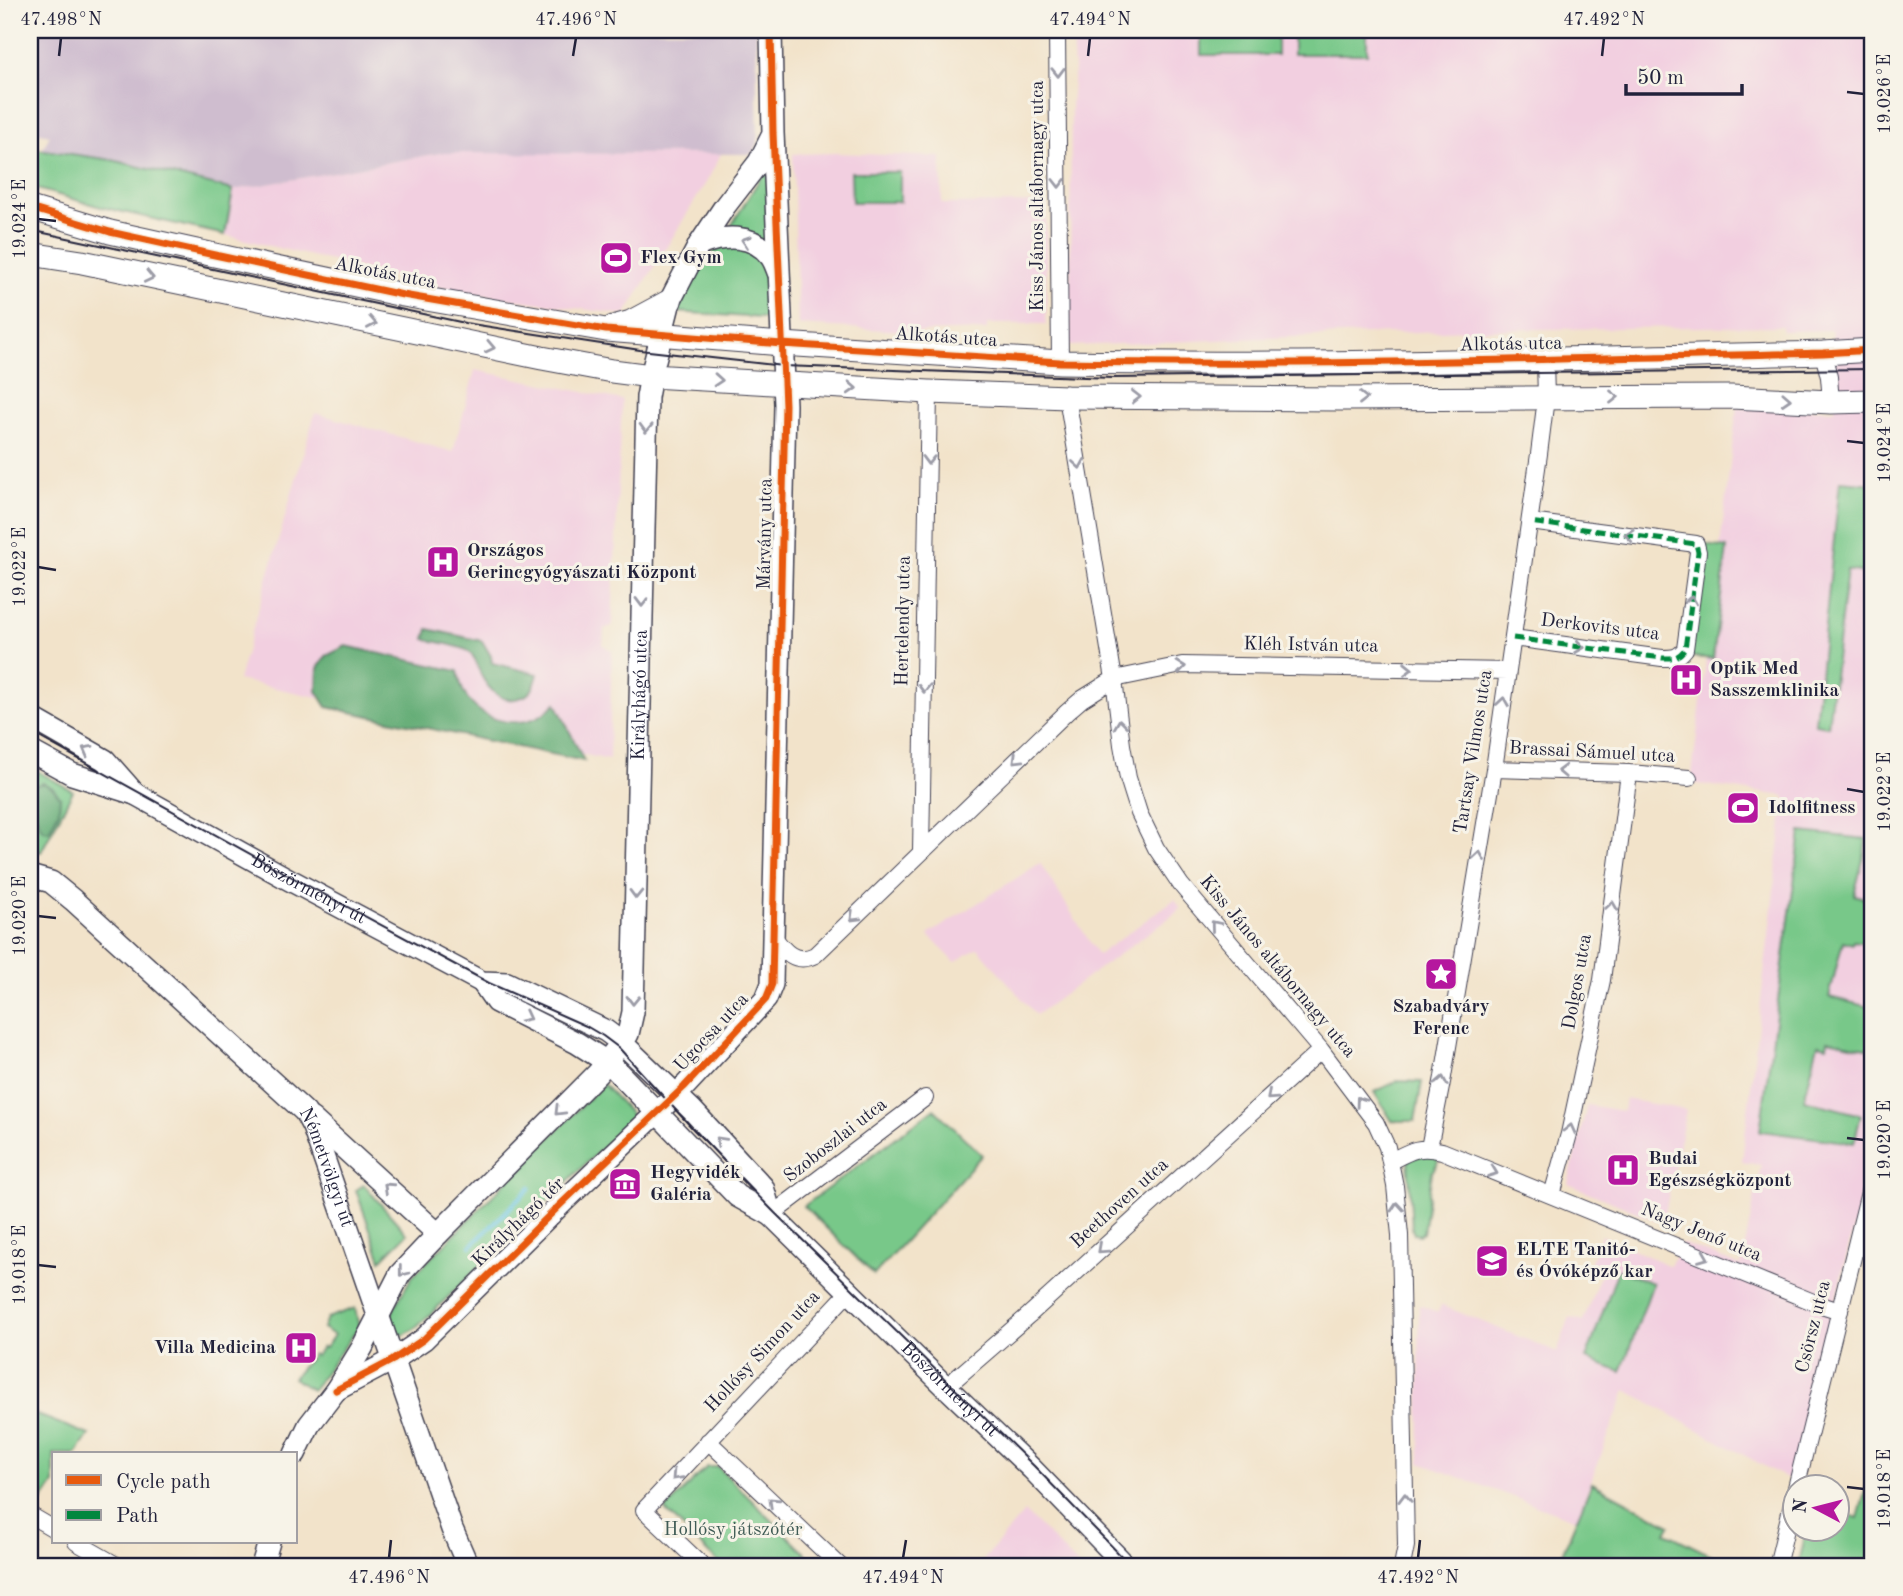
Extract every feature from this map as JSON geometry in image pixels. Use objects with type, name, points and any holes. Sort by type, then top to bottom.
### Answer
[{"type":"main road","name":"Alkotás utca","points":[[30,208],[110,232],[403,295],[606,330],[662,335],[1060,362],[1437,362],[1873,350]]},
{"type":"main road","points":[[30,254],[82,262],[542,358],[651,376],[1067,397],[1731,397],[1831,402],[1873,401]]},
{"type":"main road","points":[[606,330],[631,322],[670,301]]},
{"type":"street","name":"Márvány utca","points":[[771,30],[772,133],[785,405],[773,936]]},
{"type":"street","name":"Kiss János altábornagy utca","points":[[1057,30],[1060,362]]},
{"type":"street","name":"Márvány utca","points":[[662,335],[670,301],[699,246],[759,162],[772,133]]},
{"type":"street","points":[[699,246],[713,239],[740,238],[750,241],[763,248],[772,258],[779,274]]},
{"type":"street","name":"Királyhágó utca","points":[[615,1052],[628,1034],[633,1012],[647,397],[662,335]]},
{"type":"street","points":[[1823,353],[1831,402]]},
{"type":"street","name":"Tartsay Vilmos utca","points":[[1429,1148],[1494,769],[1546,398],[1545,360]]},
{"type":"street","name":"Hertelendy utca","points":[[921,851],[929,392]]},
{"type":"street","name":"Kiss János altábornagy utca","points":[[1067,397],[1128,778],[1139,813],[1156,848],[1181,885],[1321,1050],[1376,1123],[1391,1161],[1400,1254],[1406,1546],[1402,1566]]},
{"type":"street","name":"Derkovits utca","points":[[1513,638],[1662,658],[1675,658],[1685,649],[1698,552],[1696,544],[1530,522]]},
{"type":"street","name":"Kléh István utca","points":[[1114,680],[1182,665],[1508,671]]},
{"type":"street","points":[[773,936],[785,953],[807,959],[815,955],[1067,712],[1082,699],[1114,680]]},
{"type":"street","name":"Böszörményi út","points":[[30,717],[106,760],[135,794]]},
{"type":"street","name":"Böszörményi út","points":[[30,751],[72,774],[135,794],[482,982],[496,1002],[577,1043],[615,1052],[666,1104],[763,1187],[771,1215],[1032,1469],[1126,1566]]},
{"type":"street","name":"Brassai Sámuel utca","points":[[1494,769],[1629,773],[1689,778]]},
{"type":"street","name":"Dolgos utca","points":[[1552,1195],[1569,1134],[1602,980],[1629,773]]},
{"type":"street","name":"Németvölgyi út","points":[[30,876],[51,882],[73,900],[304,1112],[313,1127],[452,1529],[468,1566]]},
{"type":"street","name":"Ugocsa utca","points":[[666,1104],[766,999],[774,973],[773,936]]},
{"type":"street","name":"Beethoven utca","points":[[946,1388],[1321,1050]]},
{"type":"street","points":[[296,1452],[309,1425],[336,1390],[400,1274],[615,1052]]},
{"type":"street","name":"Szoboszlai utca","points":[[771,1215],[925,1098]]},
{"type":"street","name":"Királyhágó tér","points":[[336,1390],[393,1360],[424,1339],[666,1104]]},
{"type":"street","points":[[304,1112],[438,1234]]},
{"type":"street","points":[[1391,1161],[1416,1149],[1429,1148]]},
{"type":"street","name":"Nagy Jenő utca","points":[[1429,1148],[1840,1311]]},
{"type":"street","name":"Csörsz utca","points":[[1800,1474],[1873,1177]]},
{"type":"street","name":"Hollósy Simon utca","points":[[703,1566],[644,1510],[849,1292]]},
{"type":"street","name":"Hollósy Simon utca","points":[[708,1441],[840,1566]]},
{"type":"street","points":[[30,1515],[52,1528]]},
{"type":"street","points":[[80,1544],[118,1566]]},
{"type":"street","points":[[262,1566],[268,1544]]},
{"type":"street","points":[[1777,1566],[1782,1544]]},
{"type":"shaded area","points":[[30,30],[756,30],[758,143],[751,154],[440,153],[233,190],[112,160],[42,150],[50,135],[30,131]]},
{"type":"shaded area","points":[[1068,30],[1873,30],[1873,1149],[1793,1474],[1780,1475],[1626,1390],[1576,1520],[1420,1463],[1419,1305],[1438,1312],[1441,1305],[1557,1352],[1570,1317],[1583,1321],[1602,1270],[1590,1264],[1601,1235],[1670,1266],[1682,1243],[1741,1266],[1761,1165],[1742,1162],[1785,796],[1691,783],[1737,407],[1835,410],[1832,330],[1782,331],[1782,326],[1467,330],[1070,346],[1071,106],[1074,69],[1072,39]]},
{"type":"shaded area","points":[[440,153],[721,154],[625,315],[456,291],[225,235],[233,190]]},
{"type":"shaded area","points":[[793,154],[941,157],[942,204],[1046,203],[1046,324],[987,324],[987,330],[920,332],[798,325]]},
{"type":"shaded area","name":"Országos Gerincgyógyászati Központ","points":[[475,370],[622,400],[612,626],[604,629],[603,645],[612,651],[609,760],[238,680],[315,413],[453,452]]},
{"type":"shaded area","points":[[1040,863],[1098,955],[1175,899],[1181,909],[1036,1015],[978,948],[955,962],[928,935]]},
{"type":"shaded area","name":"Budai Egészségközpont","points":[[1625,1099],[1686,1110],[1663,1223],[1568,1184],[1587,1105],[1623,1111]]},
{"type":"shaded area","points":[[1025,1512],[1079,1566],[978,1566]]},
{"type":"green space","points":[[1201,30],[1277,30],[1277,55],[1201,55]]},
{"type":"green space","points":[[1293,30],[1367,30],[1367,54],[1293,54]]},
{"type":"green space","points":[[30,148],[112,160],[233,190],[225,235],[101,207],[30,187]]},
{"type":"green space","points":[[764,172],[769,173],[771,245],[728,231]]},
{"type":"green space","points":[[851,172],[900,172],[900,202],[852,202]]},
{"type":"green space","points":[[724,245],[752,250],[766,265],[772,286],[775,319],[677,312],[701,266]]},
{"type":"green space","points":[[1840,481],[1873,484],[1873,574],[1847,570],[1828,726],[1815,724]]},
{"type":"green space","points":[[1700,544],[1727,548],[1713,659],[1686,656]]},
{"type":"green space","points":[[428,629],[482,641],[492,663],[538,674],[534,686],[523,697],[501,697],[481,675],[471,653],[460,647],[425,639]]},
{"type":"green space","points":[[346,646],[458,671],[461,686],[468,699],[476,708],[496,719],[520,722],[532,719],[545,713],[556,703],[584,761],[327,707],[317,691],[318,668],[326,656]]},
{"type":"green space","points":[[30,767],[73,791],[41,852],[30,851]]},
{"type":"green space","points":[[43,783],[53,788],[60,797],[59,811],[49,831],[40,826],[33,803],[33,786]]},
{"type":"green space","points":[[1801,832],[1866,839],[1854,895],[1873,900],[1873,944],[1843,941],[1829,997],[1873,1008],[1870,1049],[1828,1040],[1827,1046],[1818,1044],[1804,1100],[1861,1115],[1854,1143],[1760,1131]]},
{"type":"green space","points":[[1397,1081],[1422,1082],[1415,1121],[1392,1121],[1374,1092]]},
{"type":"green space","points":[[603,1084],[634,1117],[416,1328],[404,1335],[398,1333],[391,1319],[393,1310],[411,1278]]},
{"type":"green space","points":[[934,1109],[982,1155],[874,1275],[804,1206]]},
{"type":"green space","points":[[1418,1155],[1439,1156],[1432,1172],[1423,1233],[1419,1235],[1414,1234],[1412,1229],[1408,1159]]},
{"type":"green space","points":[[364,1185],[407,1234],[381,1260],[356,1190]]},
{"type":"green space","points":[[1618,1270],[1653,1283],[1621,1372],[1586,1359]]},
{"type":"green space","points":[[355,1308],[359,1327],[312,1390],[293,1378],[313,1354],[316,1356],[322,1347],[325,1348],[334,1335],[323,1328],[327,1318]]},
{"type":"green space","points":[[30,1412],[89,1435],[77,1452],[52,1452],[52,1487],[40,1504],[30,1498]]},
{"type":"green space","points":[[1873,1464],[1873,1566],[1798,1566],[1804,1544],[1850,1544],[1850,1515],[1858,1518]]},
{"type":"green space","name":"Hollósy játszótér","points":[[707,1467],[718,1467],[818,1566],[722,1566],[665,1510]]},
{"type":"green space","points":[[1592,1483],[1670,1525],[1666,1533],[1733,1566],[1557,1566]]},
{"type":"waterway","points":[[471,1246],[530,1188]]},
{"type":"tram line","points":[[30,230],[465,323],[640,350],[783,366],[1113,378],[1873,369]]},
{"type":"tram line","points":[[30,732],[489,983],[586,1026],[619,1048],[775,1213],[1034,1466],[1131,1566]]},
{"type":"marked path","points":[[1513,638],[1662,658],[1675,657],[1685,649],[1698,552],[1696,544],[1530,522]]},
{"type":"cycle path","points":[[336,1390],[393,1360],[424,1339],[684,1087],[766,999],[772,984],[785,405],[771,30]]},
{"type":"cycle path","points":[[30,208],[110,232],[403,295],[606,330],[782,344],[1060,362],[1156,363],[1537,360],[1873,350]]},
{"type":"place","name":"Flex Gym","points":[[616,258]]},
{"type":"place","name":"Országos Gerincgyógyászati Központ","points":[[443,562]]},
{"type":"place","name":"Optik Med Sasszemklinika","points":[[1686,680]]},
{"type":"place","name":"Idolfitness","points":[[1743,808]]},
{"type":"place","name":"Szabadváry Ferenc","points":[[1441,974]]},
{"type":"place","name":"Budai Egészségközpont","points":[[1623,1170]]},
{"type":"place","name":"Hegyvidék Galéria","points":[[625,1184]]},
{"type":"place","name":"ELTE Tanitó- és Óvóképző kar","points":[[1492,1261]]},
{"type":"place","name":"Villa Medicina","points":[[301,1348]]}]
